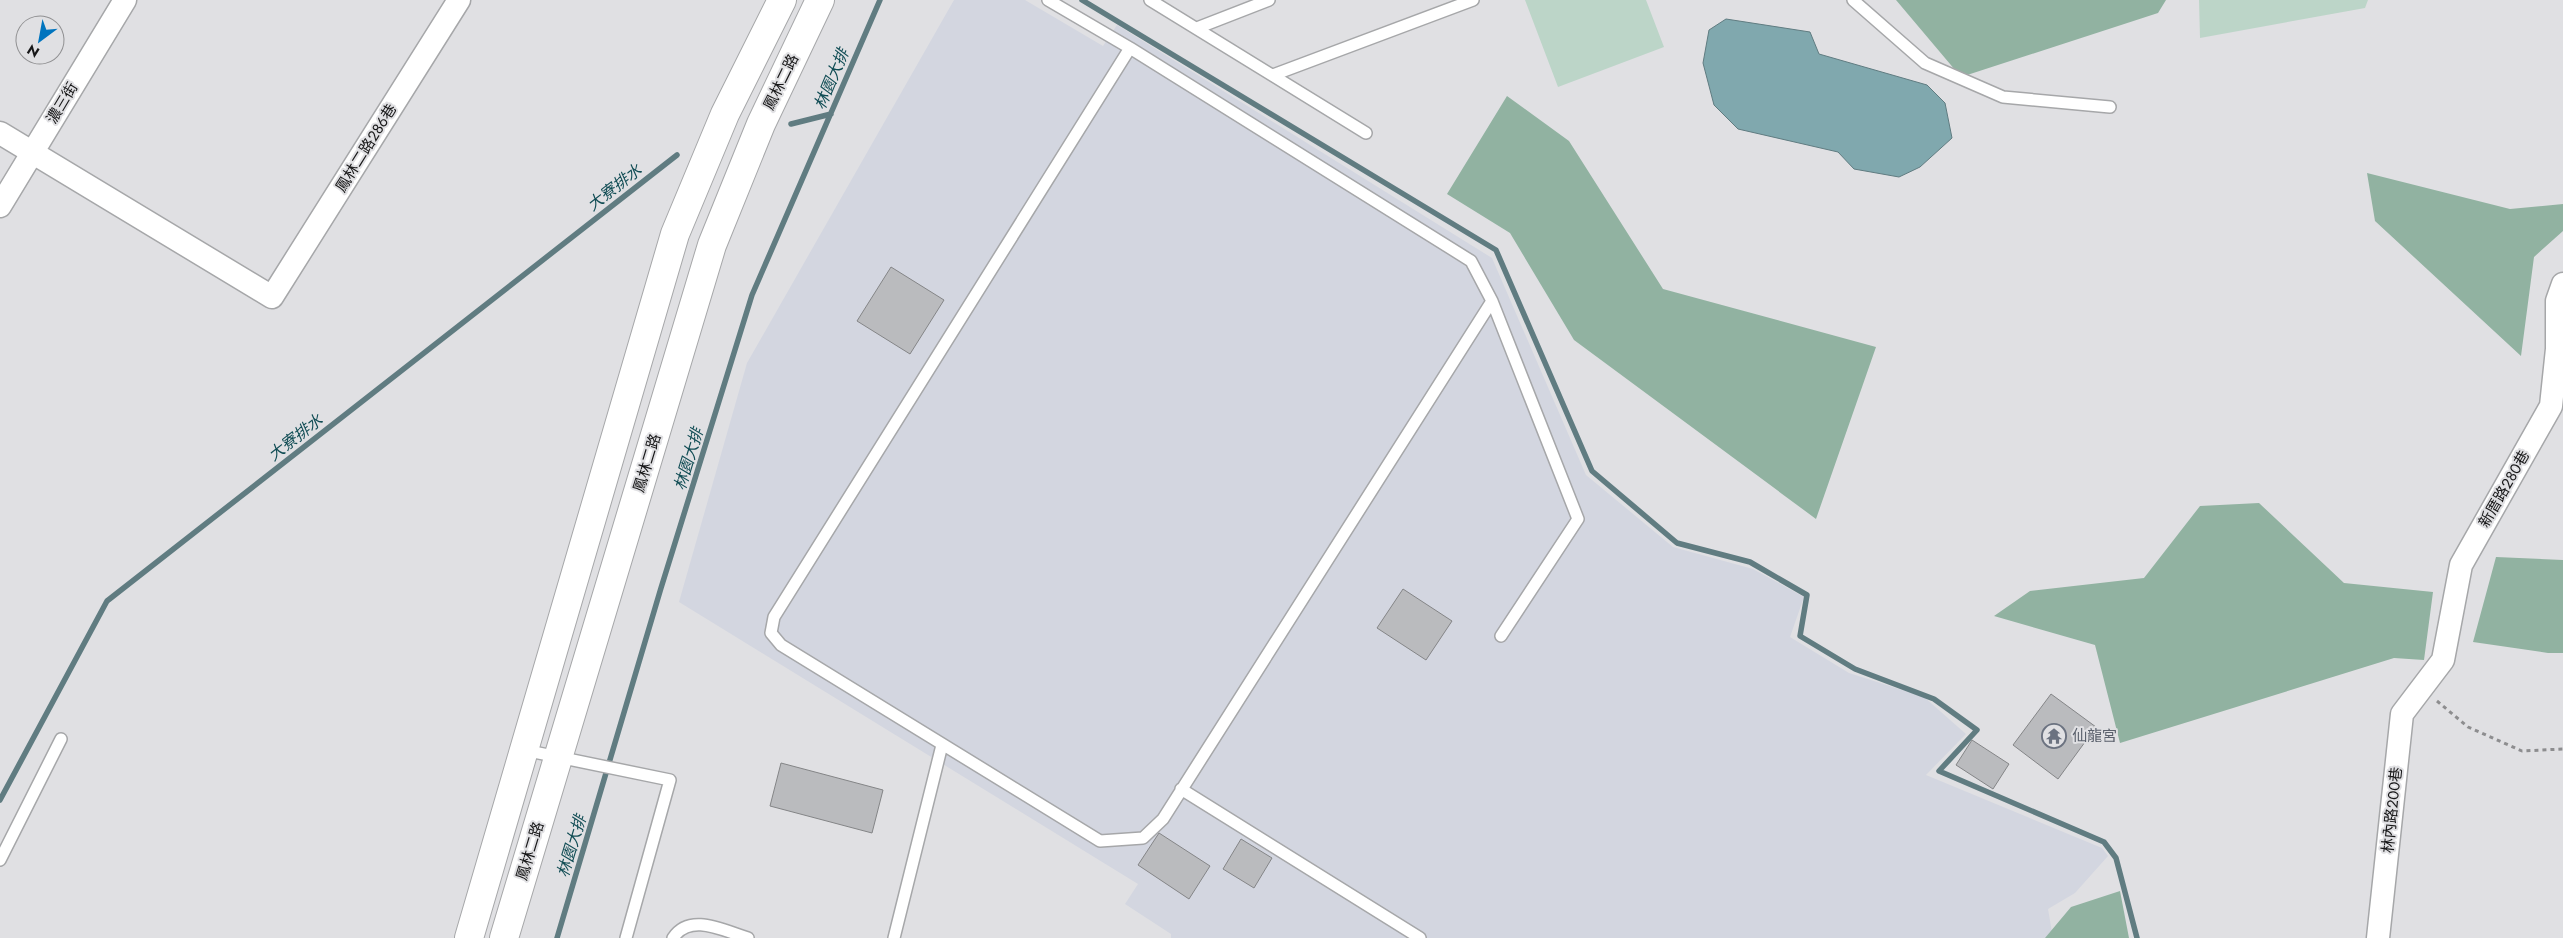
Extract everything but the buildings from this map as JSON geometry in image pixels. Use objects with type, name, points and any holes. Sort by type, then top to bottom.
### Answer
[{"type":"main road","points":[[469,938],[675,234],[725,114],[782,0]]},
{"type":"main road","name":"鳳林二路","points":[[504,938],[570,758],[712,245],[761,124],[820,0]]},
{"type":"street","name":"濃三街","points":[[0,206],[125,0]]},
{"type":"street","name":"鳳林二路286巷","points":[[32,153],[272,297],[459,0]]},
{"type":"street","points":[[0,133],[32,153]]},
{"type":"street","name":"新厝路280巷","points":[[2421,687],[2443,660],[2461,564],[2551,406],[2557,349],[2557,301],[2563,284]]},
{"type":"street","name":"林內路200巷","points":[[2378,938],[2402,714],[2421,687]]},
{"type":"lane","points":[[1048,0],[1130,48],[1471,261],[1492,301],[1578,519],[1501,636]]},
{"type":"lane","points":[[1150,0],[1366,133]]},
{"type":"lane","points":[[1197,28],[1270,0]]},
{"type":"lane","points":[[1273,75],[1473,0]]},
{"type":"lane","points":[[1853,0],[1925,63],[1994,93],[2003,96],[2110,107]]},
{"type":"lane","points":[[1130,48],[774,617],[771,633],[781,645],[1100,841],[1143,838],[1163,819],[1492,301]]},
{"type":"lane","points":[[0,860],[61,739]]},
{"type":"lane","points":[[894,938],[942,744]]},
{"type":"lane","points":[[524,750],[670,780],[626,938]]},
{"type":"lane","points":[[1181,789],[1420,938]]},
{"type":"lane","points":[[673,938],[678,930],[697,923],[748,938]]},
{"type":"path","points":[[2421,687],[2468,727],[2522,750],[2563,749]]},
{"type":"shaded area","points":[[954,0],[1025,0],[1103,46],[1117,25],[1492,258],[1586,475],[1673,547],[1753,569],[1804,597],[1790,637],[1849,673],[1924,697],[1966,734],[1926,775],[2102,848],[2108,856],[2075,893],[2048,909],[2053,938],[1171,938],[1171,934],[1125,904],[1138,884],[679,602],[747,363]]},
{"type":"green space","points":[[1525,0],[1646,0],[1664,47],[1558,87]]},
{"type":"green space","points":[[1896,0],[2166,0],[2158,13],[1961,77]]},
{"type":"green space","points":[[2199,0],[2368,0],[2365,8],[2200,38]]},
{"type":"green space","points":[[1507,96],[1569,141],[1663,289],[1876,347],[1816,519],[1574,340],[1510,233],[1447,194]]},
{"type":"green space","points":[[2367,173],[2510,209],[2563,204],[2563,231],[2534,257],[2521,356],[2375,221]]},
{"type":"green space","points":[[2259,503],[2344,583],[2433,592],[2424,660],[2394,658],[2120,743],[2095,645],[1994,616],[2030,591],[2144,578],[2200,506]]},
{"type":"green space","points":[[2496,557],[2563,560],[2563,653],[2548,653],[2473,642]]},
{"type":"green space","points":[[2120,891],[2129,938],[2045,938],[2071,907]]},
{"type":"water","points":[[1726,19],[1810,32],[1819,54],[1927,85],[1945,103],[1952,138],[1920,167],[1899,177],[1854,169],[1838,152],[1738,129],[1714,105],[1703,63],[1709,30]]},
{"type":"waterway","name":"林園大排","points":[[557,938],[661,588],[752,295],[880,0]]},
{"type":"waterway","points":[[1082,0],[1496,250],[1592,471],[1677,543],[1750,562],[1807,595],[1800,636],[1855,669],[1934,699],[1977,730],[1939,771],[2104,842],[2116,858],[2137,938]]},
{"type":"waterway","points":[[791,124],[831,114]]},
{"type":"waterway","name":"大寮排水","points":[[0,800],[107,601],[677,155]]},
{"type":"place","name":"仙龍宮","points":[[2054,736]]}]
